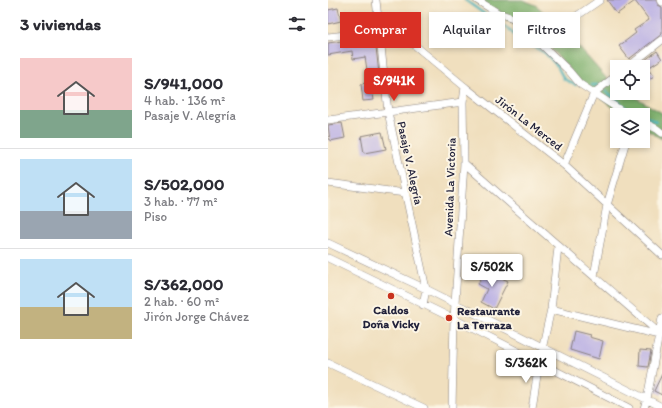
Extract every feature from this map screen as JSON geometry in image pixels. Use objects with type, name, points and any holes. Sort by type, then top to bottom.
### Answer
[{"type":"street","name":"Pasaje V. Alegría","points":[[376,0],[377,12]]},
{"type":"street","points":[[580,14],[600,0]]},
{"type":"street","points":[[480,1],[498,13],[513,18]]},
{"type":"street","points":[[328,38],[340,36]]},
{"type":"street","points":[[637,60],[662,40]]},
{"type":"street","name":"Pasaje V. Alegría","points":[[382,48],[388,112],[426,289],[423,305]]},
{"type":"street","name":"Jirón La Merced","points":[[418,48],[564,165],[662,255]]},
{"type":"street","points":[[545,48],[580,84],[617,108]]},
{"type":"street","points":[[564,165],[594,94],[610,81]]},
{"type":"street","name":"Avenida La Victoria","points":[[452,408],[454,319],[464,163],[463,102],[465,87]]},
{"type":"street","points":[[328,120],[463,102]]},
{"type":"street","points":[[650,125],[660,129]]},
{"type":"street","points":[[594,276],[607,205],[624,148]]},
{"type":"street","points":[[464,163],[659,334]]},
{"type":"street","points":[[328,183],[405,193]]},
{"type":"street","points":[[328,243],[455,303],[662,407]]},
{"type":"street","points":[[532,408],[539,364],[551,309],[558,247]]},
{"type":"street","points":[[343,265],[347,252]]},
{"type":"street","points":[[328,258],[454,319],[539,364],[629,408]]},
{"type":"street","points":[[551,309],[659,334]]},
{"type":"street","points":[[644,408],[662,318]]},
{"type":"street","points":[[328,363],[424,408]]},
{"type":"green space","points":[[473,0],[523,0],[536,5],[543,12],[513,12],[513,24],[505,19],[505,12],[493,12]]},
{"type":"green space","points":[[550,48],[580,48],[610,81],[610,100],[640,100],[662,113],[662,139],[650,132],[650,108],[614,108],[574,75]]},
{"type":"building","points":[[607,0],[656,0],[658,5],[662,7],[662,34],[629,59],[619,46],[636,33],[634,30],[649,20],[635,1],[617,14]]},
{"type":"building","points":[[338,8],[340,21],[328,24],[328,10]]},
{"type":"building","points":[[340,41],[340,48],[376,48],[379,74],[368,76],[365,57],[353,59],[352,51],[328,55],[328,43]]},
{"type":"building","points":[[657,51],[662,59],[650,67],[650,60],[645,60]]},
{"type":"building","points":[[650,71],[654,76],[650,79]]},
{"type":"building","points":[[371,82],[374,100],[363,101],[361,84]]},
{"type":"building","points":[[342,123],[345,138],[330,141],[328,125]]},
{"type":"building","points":[[382,132],[386,149],[364,153],[361,136]]},
{"type":"building","points":[[485,270],[508,281],[494,309],[481,302],[487,289],[478,284]]},
{"type":"building","points":[[574,331],[590,335],[589,337],[603,341],[599,359],[570,350]]},
{"type":"building","points":[[640,350],[651,351],[648,367],[639,366]]},
{"type":"building","points":[[662,374],[662,395],[654,391]]},
{"type":"waterway","points":[[465,0],[510,30],[516,37],[545,53],[557,66],[564,79],[576,85]]},
{"type":"waterway","points":[[592,85],[598,85]]},
{"type":"waterway","points":[[606,91],[626,108]]},
{"type":"waterway","points":[[650,119],[656,122]]},
{"type":"place","name":"Caldos Doña Vicky","points":[[391,296]]},
{"type":"place","name":"Restaurante La Terraza","points":[[449,318]]}]
